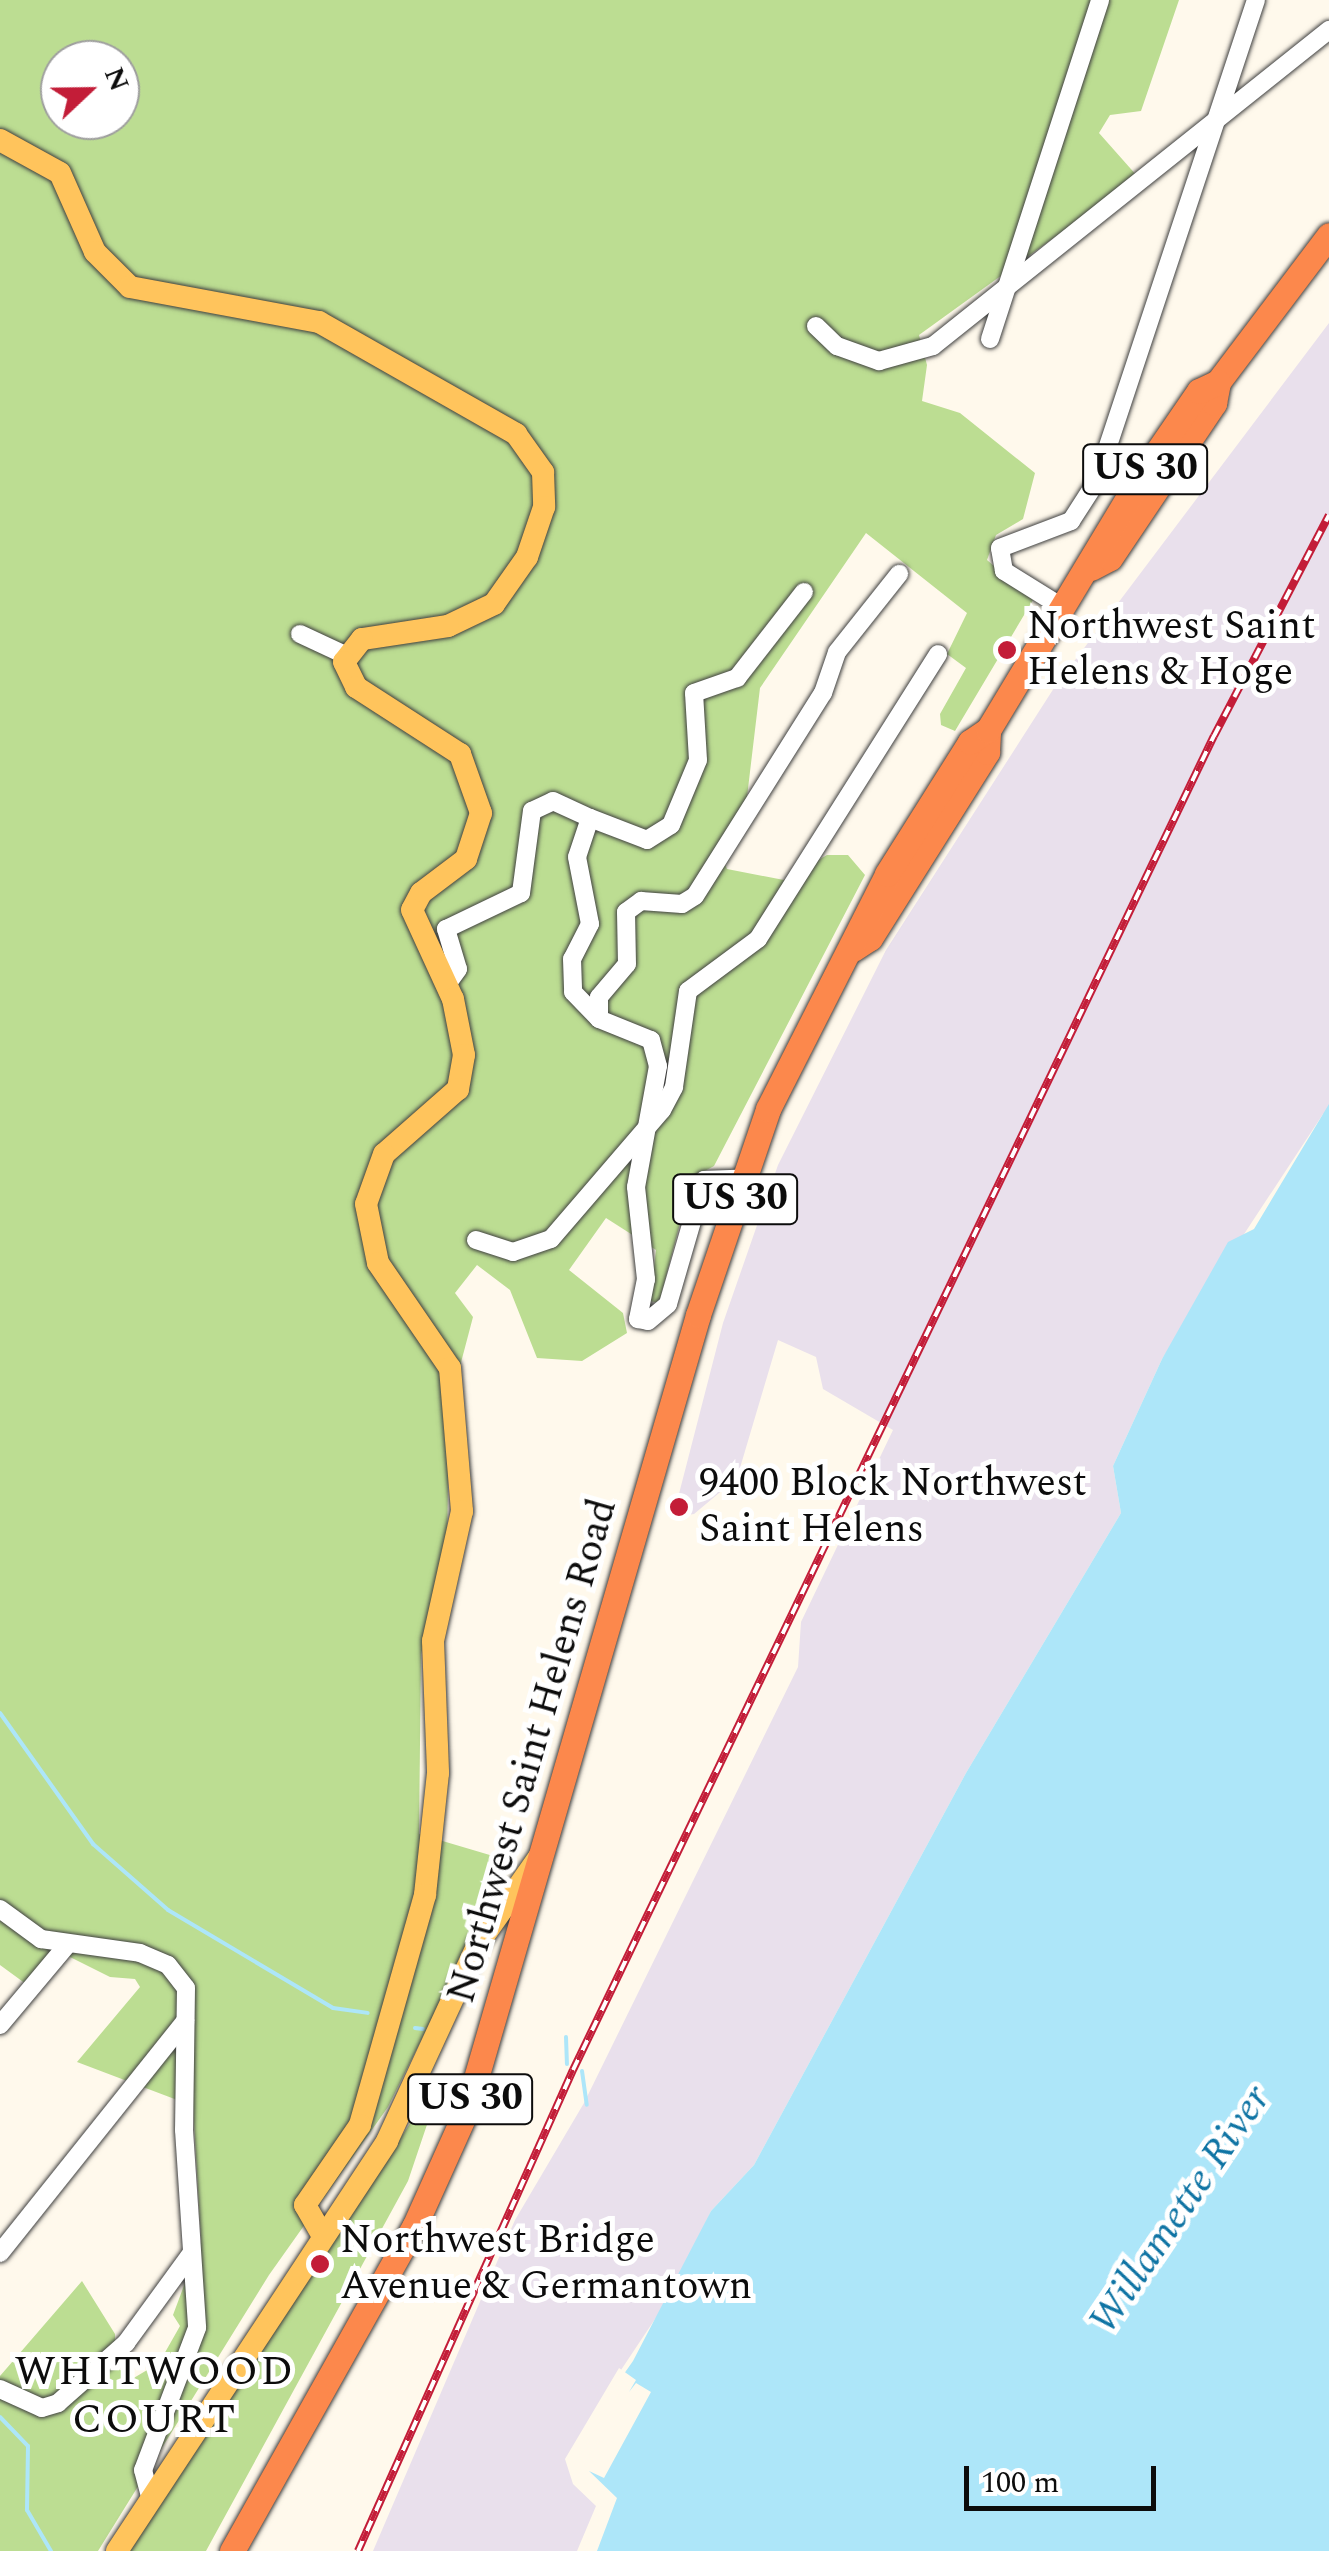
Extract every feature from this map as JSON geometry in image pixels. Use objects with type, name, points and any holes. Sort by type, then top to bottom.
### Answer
[{"type":"highway","name":"Northwest Saint Helens Road","points":[[232,2551],[414,2227],[466,2109],[548,1847],[742,1178],[768,1109],[853,948],[854,928],[970,742],[988,730],[1091,568],[1094,547],[1198,391],[1218,382],[1329,235]]},
{"type":"main road","points":[[0,140],[60,173],[94,252],[130,288],[319,322],[528,445],[543,472],[544,507],[504,593],[464,621],[369,636],[345,655],[356,687],[440,734],[476,780],[482,813],[473,847],[412,910],[448,982],[464,1055],[458,1089],[384,1154],[365,1222],[378,1263],[440,1344],[459,1415],[462,1512],[433,1642],[437,1783],[424,1895],[366,2108],[304,2204],[323,2236]]},
{"type":"main road","points":[[117,2551],[387,2141],[458,1989],[510,1893],[548,1847]]},
{"type":"main road","points":[[458,1989],[480,1978],[506,1980]]},
{"type":"street","points":[[990,339],[1100,0]]},
{"type":"street","points":[[1065,609],[1004,570],[1000,548],[1057,530],[1089,495],[1256,0]]},
{"type":"street","points":[[816,326],[858,357],[898,360],[933,346],[1001,298],[1329,30]]},
{"type":"street","points":[[599,1019],[599,996],[627,964],[626,912],[650,900],[682,904],[699,892],[823,693],[837,652],[898,574]]},
{"type":"street","points":[[448,982],[458,969],[444,937],[448,925],[521,894],[532,811],[553,801],[647,840],[671,825],[698,760],[694,693],[737,678],[804,592]]},
{"type":"street","points":[[300,634],[345,655]]},
{"type":"street","points":[[476,1240],[513,1252],[551,1239],[643,1133],[674,1087],[688,991],[758,939],[938,654]]},
{"type":"street","points":[[590,818],[578,857],[590,924],[572,959],[570,982],[599,1019],[654,1045],[658,1066],[636,1187],[646,1279],[635,1311],[642,1321],[668,1304],[702,1184],[720,1175],[742,1178]]},
{"type":"street","points":[[0,1909],[14,1926],[68,1944],[140,1952],[168,1965],[186,1988],[191,2254],[197,2328],[142,2470],[150,2497]]},
{"type":"street","points":[[0,2025],[68,1944]]},
{"type":"street","points":[[0,2253],[185,2022]]},
{"type":"street","points":[[0,2389],[49,2408],[126,2343],[191,2254]]},
{"type":"shaded area","points":[[1329,323],[1329,1117],[1323,1114],[1162,1359],[1113,1466],[1121,1513],[966,1773],[754,2165],[711,2211],[671,2295],[617,2376],[599,2506],[579,2551],[373,2551],[515,2220],[584,2103],[798,1667],[801,1622],[893,1430],[823,1389],[816,1357],[778,1340],[737,1478],[694,1514],[673,1517],[723,1323],[778,1165],[886,950],[1054,688]]},
{"type":"green space","points":[[0,0],[1179,0],[1141,111],[1110,115],[1099,133],[1138,177],[919,335],[927,365],[922,401],[960,413],[1035,473],[1023,519],[996,535],[987,560],[1033,600],[955,731],[941,725],[940,714],[966,668],[947,654],[967,613],[866,533],[760,688],[747,797],[718,848],[727,869],[784,880],[827,855],[848,855],[865,875],[714,1166],[692,1178],[659,1303],[650,1301],[656,1250],[606,1218],[569,1270],[623,1313],[627,1333],[582,1361],[537,1358],[510,1290],[477,1265],[455,1293],[473,1317],[449,1408],[447,1554],[421,1654],[419,1834],[510,1861],[388,2107],[269,2275],[98,2551],[0,2551],[0,2376],[82,2281],[115,2334],[115,2366],[132,2379],[159,2363],[180,2326],[173,2315],[201,2240],[193,2106],[77,2062],[140,1987],[135,1979],[110,1977],[58,1951],[26,1984],[0,1965]]},
{"type":"green space","points":[[431,2078],[439,2089],[408,2181],[206,2551],[127,2551],[409,2125]]},
{"type":"water","name":"Willamette River","points":[[1329,1104],[1329,2551],[579,2551],[599,2506],[584,2486],[586,2428],[633,2361],[711,2211],[754,2165],[966,1773],[1121,1513],[1113,1466],[1162,1359],[1228,1242],[1254,1229]]},
{"type":"pier","points":[[619,2368],[636,2380],[629,2392],[636,2383],[651,2392],[604,2478],[589,2471],[617,2498],[597,2551],[577,2551],[596,2506],[573,2484],[565,2459]]},
{"type":"waterway","points":[[0,1713],[93,1844],[168,1910],[333,2008],[368,2013]]},
{"type":"waterway","points":[[415,2028],[423,2029]]},
{"type":"waterway","points":[[566,2037],[567,2064]]},
{"type":"waterway","points":[[582,2071],[587,2105]]},
{"type":"waterway","points":[[0,2417],[28,2446],[27,2510],[51,2551]]},
{"type":"railway","points":[[358,2551],[573,2070],[1214,736],[1329,515]]},
{"type":"place","name":"Northwest Saint Helens & Hoge","points":[[1007,650]]},
{"type":"place","name":"9400 Block Northwest Saint Helens","points":[[679,1507]]},
{"type":"place","name":"Northwest Bridge Avenue & Germantown","points":[[320,2264]]},
{"type":"district","name":"WHITWOOD COURT","points":[[155,2396]]}]
